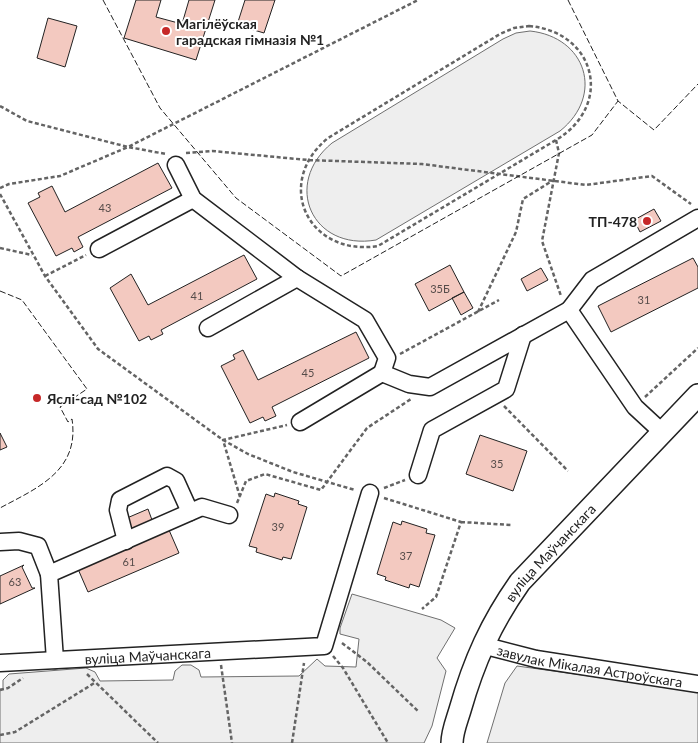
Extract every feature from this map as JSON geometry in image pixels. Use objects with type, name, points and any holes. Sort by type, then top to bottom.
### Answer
[{"type":"main road","name":"вуліца Маўчанскага","points":[[452,743],[463,701],[482,645],[499,612],[520,582],[698,395]]},
{"type":"street","points":[[177,158],[193,199],[297,278],[365,320],[385,365],[409,384],[430,387],[567,310],[592,280],[698,218]]},
{"type":"street","points":[[99,249],[193,199]]},
{"type":"street","points":[[208,328],[297,278]]},
{"type":"street","points":[[567,310],[635,407],[662,432]]},
{"type":"street","points":[[418,475],[432,430],[506,389],[523,335]]},
{"type":"street","points":[[300,422],[385,365]]},
{"type":"street","points":[[126,541],[118,510],[120,500],[167,476],[176,481],[190,512]]},
{"type":"street","points":[[326,640],[370,494]]},
{"type":"street","points":[[49,574],[202,507],[230,515]]},
{"type":"street","points":[[0,542],[19,541],[38,546],[49,574],[61,660]]},
{"type":"street","name":"вуліца Маўчанскага","points":[[0,664],[306,646],[326,640]]},
{"type":"street","name":"завулак Мікалая Астроўскага","points":[[482,645],[536,660],[698,684]]},
{"type":"path","points":[[0,188],[9,184],[60,176],[128,148],[418,0]]},
{"type":"path","points":[[529,26],[545,27],[560,32],[582,54],[588,68],[591,84],[590,99],[584,113],[575,126],[556,140],[392,240],[378,246],[347,247],[332,241],[319,232],[309,220],[303,206],[300,190],[302,175],[308,160],[328,138],[500,34],[514,28],[529,26]]},
{"type":"path","points":[[0,106],[27,121],[128,148],[177,158],[212,151],[308,160],[422,164],[586,185],[652,176],[698,209]]},
{"type":"path","points":[[556,140],[559,154],[542,241],[567,310]]},
{"type":"path","points":[[478,312],[516,232],[523,199],[553,181]]},
{"type":"path","points":[[0,194],[45,276],[98,349],[223,440],[248,454],[326,482],[461,522],[512,525]]},
{"type":"path","points":[[0,211],[6,208]]},
{"type":"path","points":[[0,248],[32,255]]},
{"type":"path","points":[[45,276],[99,249]]},
{"type":"path","points":[[385,365],[396,356],[499,300]]},
{"type":"path","points":[[635,407],[698,348]]},
{"type":"path","points":[[230,515],[240,498],[246,481],[265,474],[320,490],[367,428],[430,387]]},
{"type":"path","points":[[493,396],[568,471]]},
{"type":"path","points":[[223,440],[300,422]]},
{"type":"path","points":[[223,440],[240,498]]},
{"type":"path","points":[[370,494],[418,475]]},
{"type":"path","points":[[422,609],[436,597],[461,522]]},
{"type":"path","points":[[326,640],[368,662],[418,712]]},
{"type":"path","points":[[326,640],[388,743]]},
{"type":"path","points":[[292,743],[306,646]]},
{"type":"path","points":[[220,651],[232,743]]},
{"type":"path","points":[[61,660],[96,682],[158,743]]},
{"type":"path","points":[[0,735],[15,732],[96,682]]},
{"type":"shaded area","points":[[530,31],[549,36],[565,44],[576,56],[583,70],[585,85],[582,101],[574,117],[560,131],[376,240],[354,241],[335,235],[321,225],[311,211],[307,195],[309,177],[317,159],[332,143],[503,39],[516,33]]},
{"type":"shaded area","points":[[352,594],[441,620],[455,628],[437,658],[446,671],[432,726],[424,743],[0,743],[0,689],[3,689],[3,680],[9,674],[86,668],[95,672],[100,681],[173,680],[175,671],[182,665],[191,665],[199,670],[201,677],[299,676],[317,659],[325,666],[356,667],[359,639],[340,634],[340,628]]},
{"type":"shaded area","points":[[517,666],[698,691],[698,743],[487,743],[505,683]]},
{"type":"building","name":"Магілёўская гарадская гімназія №1","points":[[136,0],[161,0],[156,17],[182,24],[189,0],[215,0],[196,60],[124,38]]},
{"type":"building","name":"Магілёўская гарадская гімназія №1","points":[[245,0],[275,0],[264,33],[237,25]]},
{"type":"building","points":[[48,18],[77,26],[65,67],[37,58]]},
{"type":"building","points":[[158,163],[172,188],[78,237],[83,247],[74,252],[72,248],[56,256],[28,203],[40,197],[38,193],[52,186],[65,212]]},
{"type":"building","name":"ТП-478","points":[[654,209],[661,221],[640,232],[634,220]]},
{"type":"building","points":[[244,255],[257,279],[161,330],[163,334],[151,340],[149,336],[139,341],[110,288],[131,274],[148,305]]},
{"type":"building","points":[[693,258],[698,267],[698,288],[611,332],[598,306]]},
{"type":"building","points":[[450,265],[464,292],[429,311],[415,284]]},
{"type":"building","points":[[541,268],[548,280],[527,291],[521,279]]},
{"type":"building","points":[[464,292],[473,308],[461,315],[452,298]]},
{"type":"building","points":[[356,332],[369,358],[272,407],[276,416],[265,421],[263,417],[250,423],[221,366],[235,359],[233,355],[243,350],[258,380]]},
{"type":"building","points":[[0,433],[7,447],[0,450]]},
{"type":"building","points":[[480,435],[527,451],[513,491],[466,474]]},
{"type":"building","points":[[275,493],[299,501],[298,504],[307,507],[291,559],[283,557],[282,560],[256,552],[257,548],[249,546],[266,494],[274,497]]},
{"type":"building","points":[[148,509],[152,520],[132,529],[127,518]]},
{"type":"building","points":[[402,521],[427,529],[426,533],[435,535],[419,587],[410,584],[409,588],[385,580],[386,577],[377,574],[393,522],[401,525]]},
{"type":"building","points":[[169,530],[179,553],[88,592],[78,569]]},
{"type":"building","points":[[24,565],[22,567],[32,588],[35,588],[0,604],[0,576]]},
{"type":"fence","points":[[103,0],[160,108],[236,198],[341,276],[592,135],[618,101]]},
{"type":"fence","points":[[568,0],[618,101],[654,130],[698,84]]},
{"type":"fence","points":[[0,291],[22,300],[87,389],[60,407],[68,422],[72,419],[73,437],[69,452],[62,465],[53,476],[41,485],[0,508]]},
{"type":"place","name":"Магілёўская гарадская гімназія №1","points":[[166,31]]},
{"type":"place","name":"ТП-478","points":[[647,221]]},
{"type":"place","name":"Яслі-сад №102","points":[[37,398]]}]
